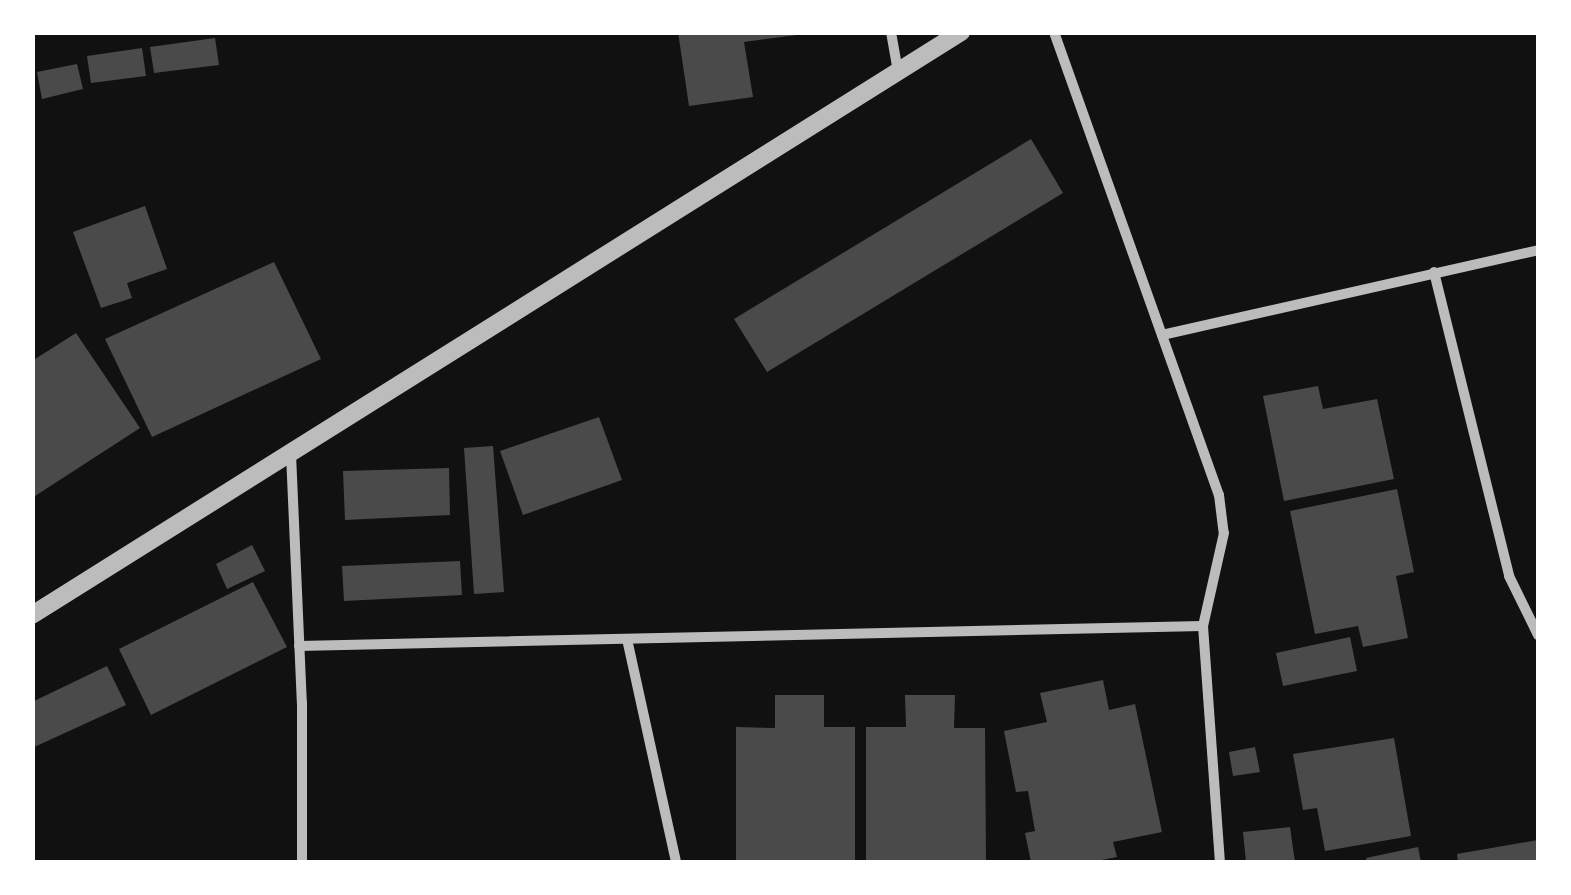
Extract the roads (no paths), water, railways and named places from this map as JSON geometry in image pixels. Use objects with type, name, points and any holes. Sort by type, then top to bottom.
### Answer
[{"type":"street","points":[[891,32],[898,70]]},
{"type":"street","points":[[32,615],[962,32]]},
{"type":"street","points":[[1054,32],[1219,495],[1224,534],[1203,626],[1220,862]]},
{"type":"street","points":[[1162,335],[1538,250]]},
{"type":"street","points":[[1434,272],[1509,576],[1538,636]]},
{"type":"street","points":[[290,453],[299,646],[302,862]]},
{"type":"street","points":[[299,646],[1203,626]]},
{"type":"street","points":[[627,638],[676,862]]}]
